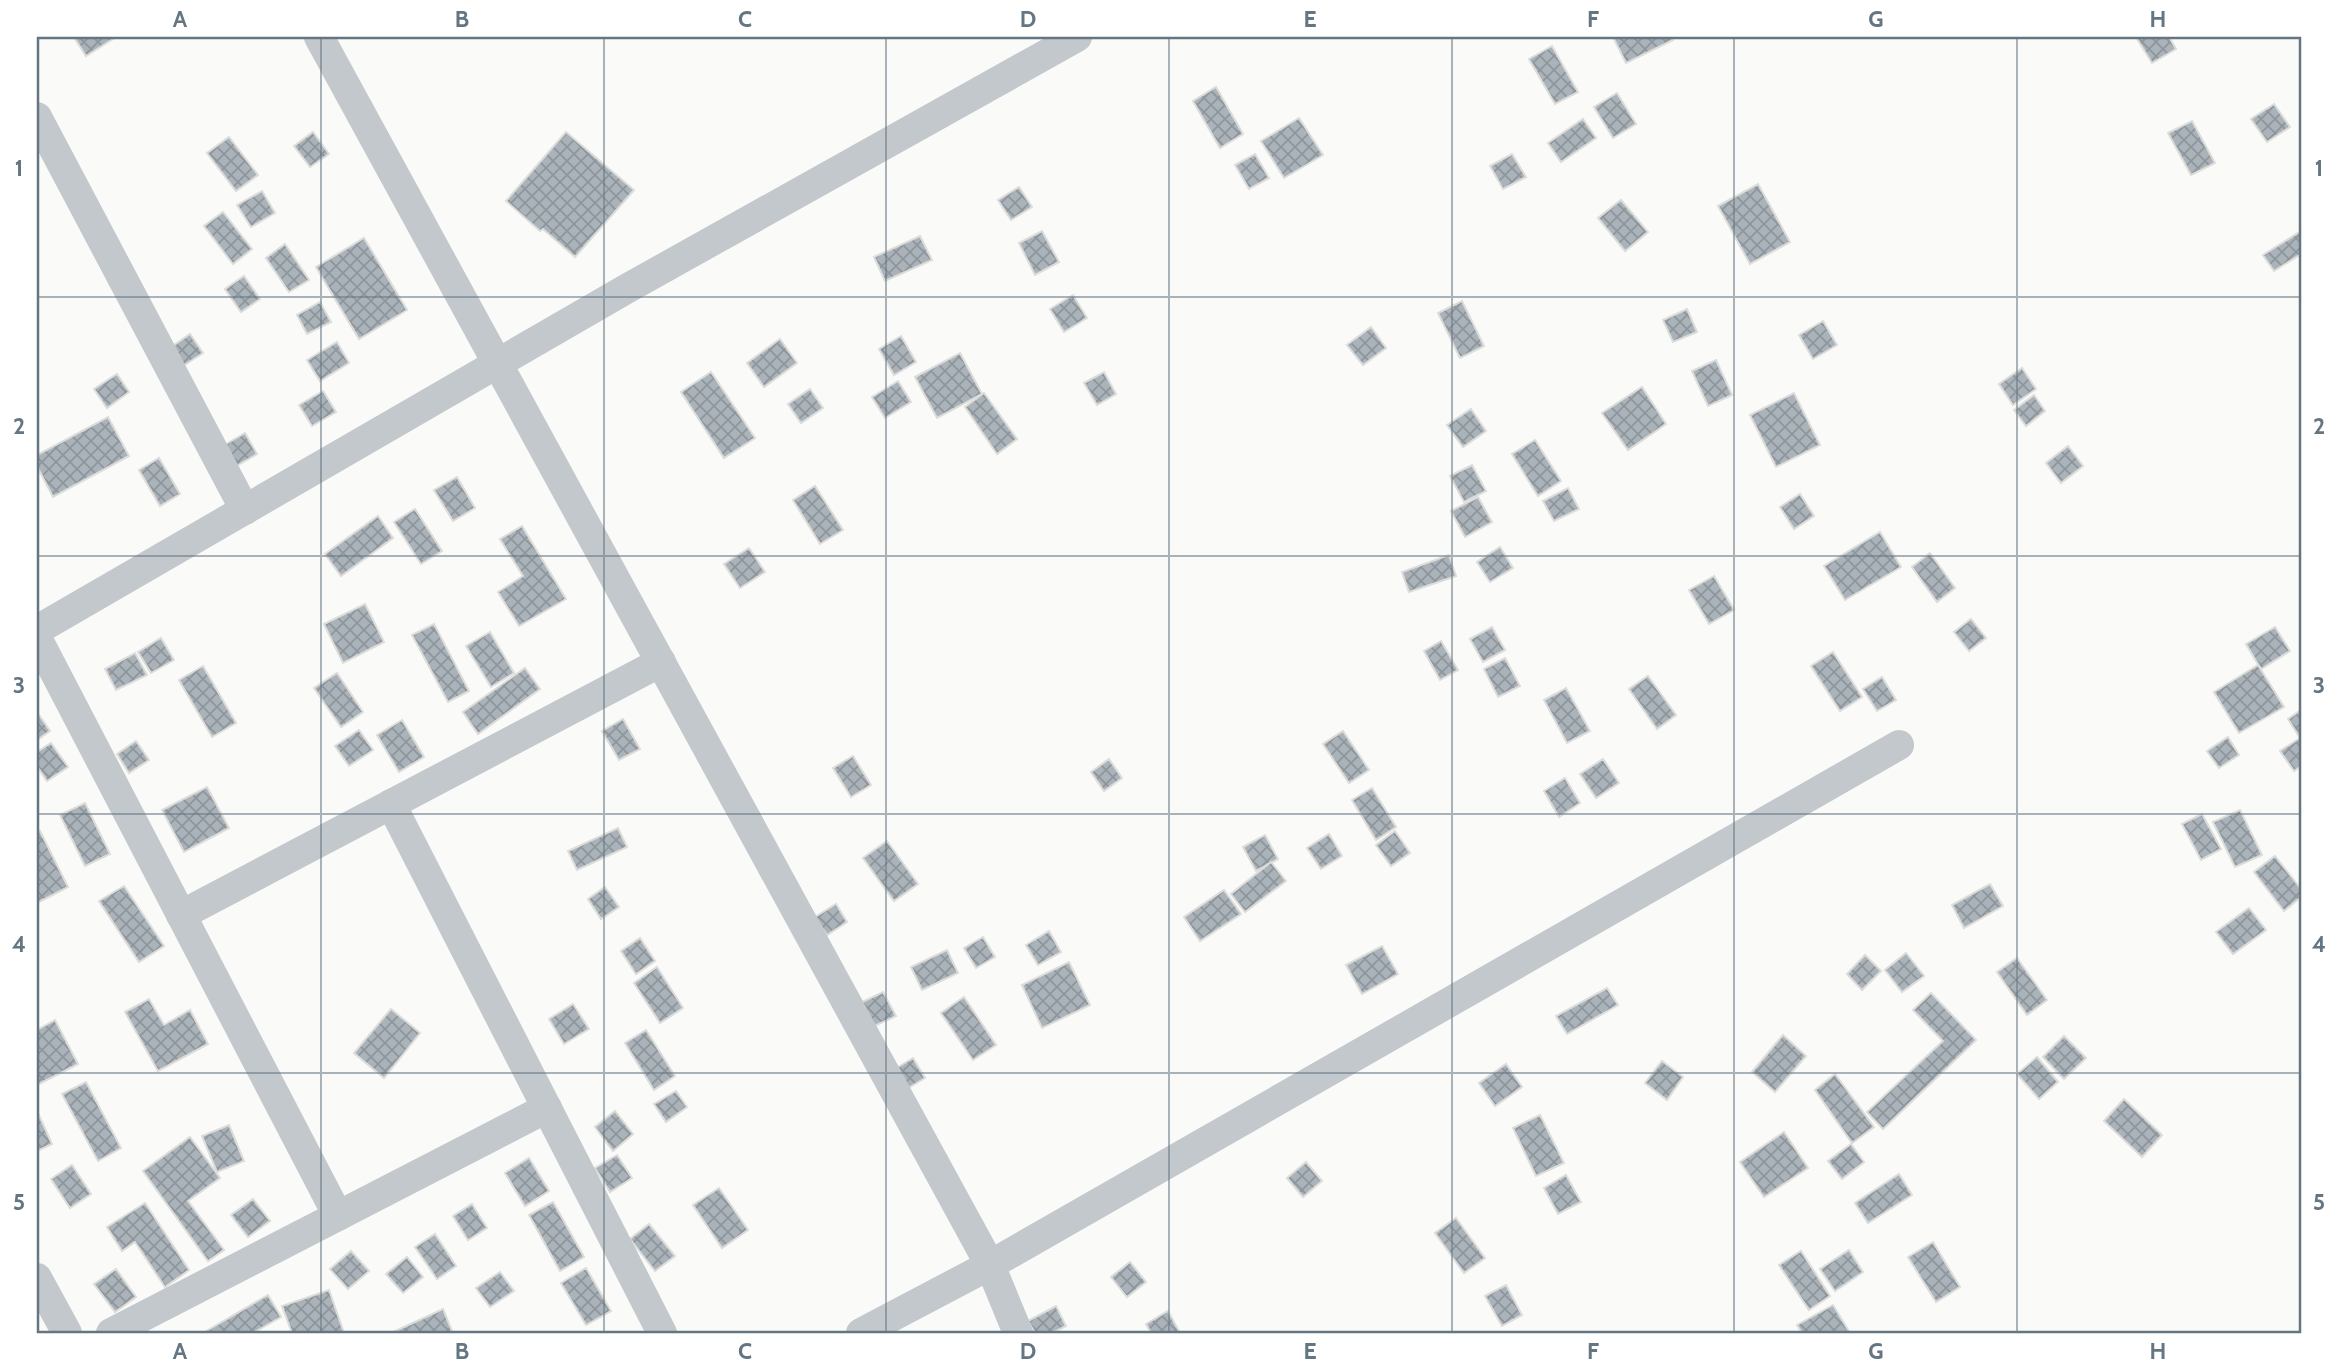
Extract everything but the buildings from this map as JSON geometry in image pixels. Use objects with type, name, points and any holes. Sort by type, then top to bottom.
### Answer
[{"type":"street","points":[[319,37],[990,1265],[1018,1333]]},
{"type":"street","points":[[37,630],[652,274],[1077,37]]},
{"type":"street","points":[[37,117],[246,510]]},
{"type":"street","points":[[37,638],[338,1216]]},
{"type":"street","points":[[181,915],[661,662]]},
{"type":"street","points":[[861,1333],[939,1294],[1899,745]]},
{"type":"street","points":[[391,804],[662,1333]]},
{"type":"street","points":[[111,1333],[547,1108]]},
{"type":"street","points":[[37,1278],[67,1333]]}]
